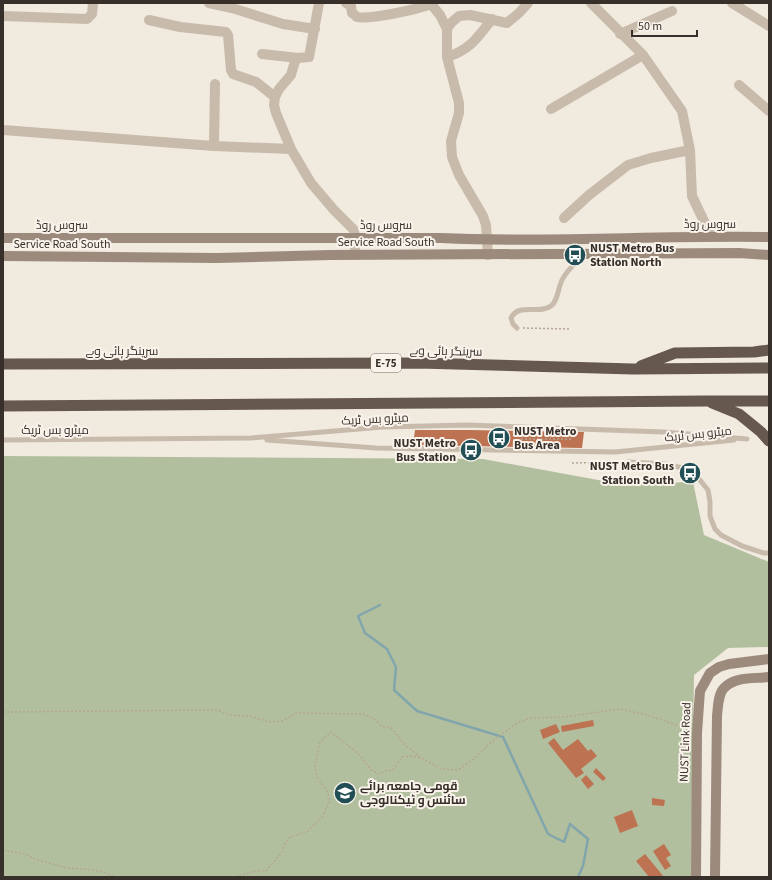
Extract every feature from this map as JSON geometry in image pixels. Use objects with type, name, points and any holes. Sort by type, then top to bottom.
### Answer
[{"type":"highway","points":[[633,369],[675,353],[754,352],[769,350]]},
{"type":"highway","name":"سرینگر ہائی وے","points":[[3,364],[419,363],[633,369],[769,368]]},
{"type":"highway","points":[[3,406],[706,401],[769,402]]},
{"type":"highway","points":[[706,401],[739,414],[761,432],[769,441]]},
{"type":"main road","name":"سروس روڈ","points":[[3,238],[355,237],[486,240],[711,236],[769,238]]},
{"type":"main road","points":[[402,238],[404,255]]},
{"type":"main road","name":"Service Road South","points":[[3,256],[217,258],[355,255],[739,253],[769,255]]},
{"type":"main road","name":"NUST Link Road","points":[[696,877],[697,732],[700,691],[710,673],[719,667],[730,664],[769,659]]},
{"type":"main road","points":[[716,877],[718,701],[723,688],[737,680],[769,677]]},
{"type":"street","points":[[3,16],[87,18],[92,14],[93,3]]},
{"type":"street","points":[[208,3],[232,8],[283,24],[315,29]]},
{"type":"street","points":[[262,54],[298,58],[309,57],[319,3]]},
{"type":"street","points":[[346,3],[351,6],[352,13],[357,17],[412,10],[431,4],[440,16],[447,29],[447,57],[459,103],[458,121],[451,141],[452,157],[459,175],[483,216],[486,226],[488,255]]},
{"type":"street","points":[[447,29],[459,16],[470,15],[507,23],[528,3]]},
{"type":"street","points":[[591,3],[620,34],[643,55],[682,111],[690,150],[692,196],[711,236]]},
{"type":"street","points":[[732,3],[769,26]]},
{"type":"street","points":[[620,34],[672,11]]},
{"type":"street","points":[[447,57],[459,54],[476,41],[492,19]]},
{"type":"street","points":[[149,20],[180,27],[226,32],[228,35],[231,70],[233,74],[256,82],[275,97]]},
{"type":"street","points":[[551,109],[643,55]]},
{"type":"street","points":[[298,58],[294,63],[291,75],[279,89],[275,97],[274,105],[276,113],[291,149],[311,183],[334,210],[354,230],[355,255]]},
{"type":"street","points":[[214,146],[215,84]]},
{"type":"street","points":[[739,85],[769,111]]},
{"type":"street","points":[[3,130],[214,146],[291,149]]},
{"type":"street","points":[[564,218],[589,195],[628,165],[651,158],[690,150]]},
{"type":"lane","points":[[517,328],[512,324],[511,318],[514,313],[519,310],[550,306],[555,300],[562,280],[584,254]]},
{"type":"lane","name":"میٹرو بس ٹریک","points":[[3,440],[251,438],[383,427],[468,425],[641,431],[747,439],[608,452],[376,448],[251,438]]},
{"type":"lane","points":[[628,462],[665,464],[683,468],[699,479],[708,490],[710,516],[715,529],[721,535],[742,546],[764,553],[769,553]]},
{"type":"path","points":[[517,328],[570,329]]},
{"type":"path","points":[[521,440],[572,439]]},
{"type":"path","points":[[572,463],[628,462]]},
{"type":"path","points":[[3,712],[217,710],[230,715],[250,716],[269,722],[282,720],[297,713],[364,714],[376,720],[381,726],[391,728],[406,746],[423,759],[442,769],[458,770],[474,759],[506,730],[519,722],[530,718],[564,717],[619,709],[644,714],[697,732]]},
{"type":"path","points":[[235,877],[261,870],[266,871],[279,856],[283,850],[284,843],[290,837],[308,831],[322,817],[330,801],[327,791],[317,777],[315,766],[320,742],[331,732],[358,754],[371,770],[379,774],[385,771],[393,770],[402,757],[412,756],[423,759]]},
{"type":"path","points":[[3,850],[25,854],[35,859],[67,868],[95,870],[117,877]]},
{"type":"green space","points":[[3,456],[483,459],[620,484],[693,482],[704,535],[769,562],[769,647],[728,648],[694,675],[691,877],[3,877]]},
{"type":"building","name":"NUST Metro Bus Area","points":[[415,430],[584,432],[582,448],[413,445]]},
{"type":"building","points":[[593,720],[594,726],[562,732],[561,726]]},
{"type":"building","points":[[556,724],[560,732],[543,739],[540,730]]},
{"type":"building","points":[[554,738],[563,750],[578,739],[588,751],[591,749],[597,756],[581,769],[584,773],[576,778],[548,743]]},
{"type":"building","points":[[596,768],[606,778],[603,781],[593,772]]},
{"type":"building","points":[[586,775],[594,784],[588,789],[581,780]]},
{"type":"building","points":[[652,798],[665,800],[664,806],[652,805]]},
{"type":"building","points":[[632,810],[638,826],[620,833],[614,817]]},
{"type":"building","points":[[664,844],[671,855],[666,858],[671,866],[665,870],[653,851]]},
{"type":"building","points":[[645,854],[664,877],[649,877],[636,861]]},
{"type":"waterway","points":[[380,605],[358,616],[365,633],[387,649],[396,667],[394,690],[417,711],[503,737],[548,834],[564,842],[570,824],[588,839],[583,866],[578,877]]},
{"type":"place","name":"NUST Metro Bus Station North","points":[[575,255]]},
{"type":"place","name":"NUST Metro Bus Area","points":[[499,438]]},
{"type":"place","name":"NUST Metro Bus Station","points":[[471,450]]},
{"type":"place","name":"NUST Metro Bus Station South","points":[[690,473]]},
{"type":"place","name":"قومی جامعہ برائے سائنس و ٹیکنالوجی","points":[[345,793]]}]
